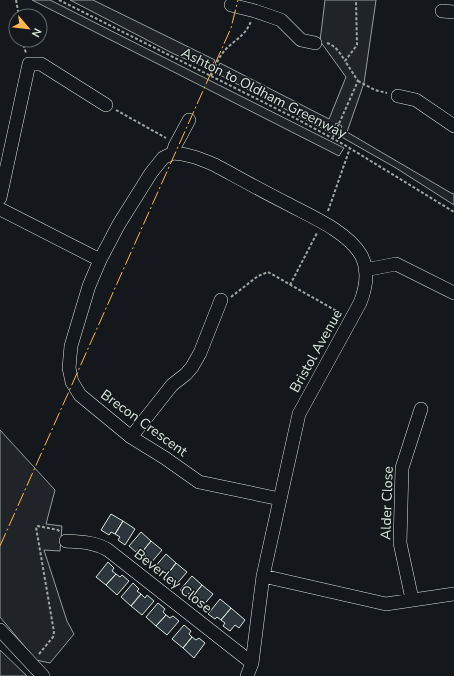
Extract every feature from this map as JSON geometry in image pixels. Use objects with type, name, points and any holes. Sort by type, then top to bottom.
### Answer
[{"type":"street","points":[[239,4],[281,20],[301,40],[315,43]]},
{"type":"street","points":[[0,198],[29,64],[41,64],[106,105]]},
{"type":"street","points":[[398,96],[416,100],[454,126]]},
{"type":"street","name":"Brecon Crescent","points":[[189,120],[175,148],[162,158],[151,173],[119,224],[100,260],[89,286],[71,346],[69,368],[72,382],[80,395],[131,437],[165,458],[199,482],[280,499]]},
{"type":"street","name":"Bristol Avenue","points":[[175,148],[215,165],[322,223],[350,241],[361,255],[365,270],[365,291],[352,319],[299,414],[263,576],[252,663],[247,676]]},
{"type":"street","points":[[0,209],[100,260]]},
{"type":"street","points":[[365,270],[396,264],[454,293]]},
{"type":"street","points":[[131,437],[172,385],[192,367],[200,353],[221,300]]},
{"type":"street","name":"Alder Close","points":[[412,599],[400,543],[402,468],[421,409]]},
{"type":"street","name":"Beverley Close","points":[[66,541],[87,542],[101,546],[108,550],[252,663]]},
{"type":"street","points":[[263,576],[386,604],[454,594]]},
{"type":"street","points":[[0,630],[42,676]]},
{"type":"path","name":"Ashton to Oldham Greenway","points":[[59,0],[295,118],[350,148],[454,212]]},
{"type":"path","points":[[345,61],[357,45],[356,0]]},
{"type":"path","points":[[211,76],[219,59],[226,49],[239,39],[249,26],[255,11]]},
{"type":"path","points":[[315,43],[329,43],[341,53],[358,81],[375,90],[398,96]]},
{"type":"path","points":[[332,138],[358,81]]},
{"type":"path","points":[[106,105],[175,148]]},
{"type":"path","points":[[290,285],[326,217],[350,148]]},
{"type":"path","points":[[221,300],[228,299],[258,276],[268,272],[352,319]]},
{"type":"path","points":[[31,664],[53,637],[54,632],[36,527],[38,526],[58,530],[66,541]]},
{"type":"shaded area","points":[[32,0],[50,0],[344,148],[339,156]]},
{"type":"shaded area","points":[[70,0],[93,0],[215,60],[210,70],[172,53]]},
{"type":"shaded area","points":[[325,0],[376,0],[364,83],[347,132],[454,194],[454,205],[396,168],[338,135],[342,126],[336,123],[331,133],[216,73],[220,63],[329,119],[346,77],[320,41]]},
{"type":"shaded area","points":[[0,430],[55,490],[46,524],[62,526],[60,551],[44,550],[67,621],[74,634],[50,663],[36,660],[0,617]]},
{"type":"shaded area","points":[[0,650],[27,676],[0,676]]},
{"type":"building","points":[[111,514],[123,521],[115,534],[111,532],[109,535],[101,530]]},
{"type":"building","points":[[123,521],[135,529],[125,545],[118,540],[120,537],[115,534]]},
{"type":"building","points":[[141,532],[151,541],[142,552],[138,549],[136,552],[129,546]]},
{"type":"building","points":[[151,541],[162,550],[150,564],[143,559],[146,556],[142,552]]},
{"type":"building","points":[[166,554],[176,563],[167,575],[163,571],[161,574],[154,568]]},
{"type":"building","points":[[108,562],[114,568],[112,571],[116,574],[106,585],[96,577]]},
{"type":"building","points":[[176,563],[187,572],[175,586],[168,581],[171,578],[167,575]]},
{"type":"building","points":[[116,574],[120,577],[122,575],[129,581],[117,595],[106,585]]},
{"type":"building","points":[[192,576],[202,585],[193,596],[189,593],[187,596],[180,590]]},
{"type":"building","points":[[133,583],[139,589],[137,591],[141,594],[131,606],[121,597]]},
{"type":"building","points":[[202,585],[213,594],[201,608],[194,602],[197,600],[193,596]]},
{"type":"building","points":[[141,594],[145,598],[147,595],[154,601],[142,615],[131,606]]},
{"type":"building","points":[[220,599],[231,608],[221,620],[217,617],[215,619],[208,614]]},
{"type":"building","points":[[158,603],[165,609],[163,612],[166,615],[156,626],[146,617]]},
{"type":"building","points":[[231,608],[245,620],[239,628],[235,625],[230,631],[223,626],[225,623],[221,620]]},
{"type":"building","points":[[166,615],[170,618],[173,616],[179,621],[167,635],[156,626]]},
{"type":"building","points":[[184,625],[191,631],[189,634],[192,637],[183,648],[172,639]]},
{"type":"building","points":[[192,637],[196,640],[199,638],[205,643],[194,658],[183,648]]},
{"type":"power","points":[[0,546],[231,28],[238,0]]}]
